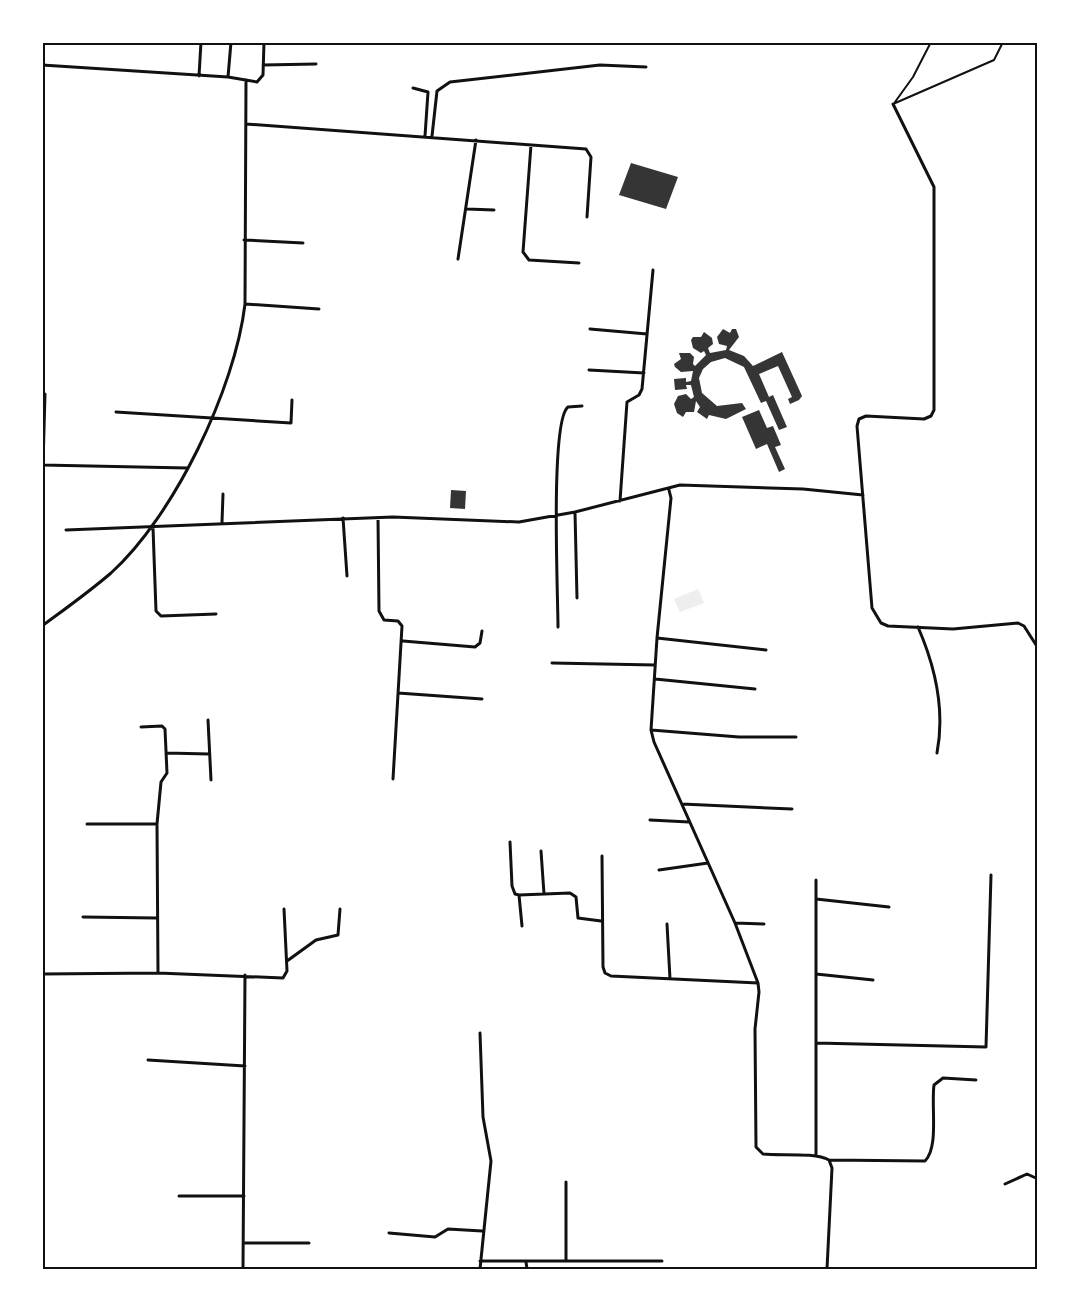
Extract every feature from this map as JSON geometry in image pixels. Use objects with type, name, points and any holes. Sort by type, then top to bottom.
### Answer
[{"type":"street","points":[[199,76],[201,42]]},
{"type":"street","points":[[228,77],[231,42]]},
{"type":"street","points":[[42,64],[228,77],[257,82],[261,79],[264,42]]},
{"type":"street","points":[[893,104],[913,77],[931,42]]},
{"type":"street","points":[[893,104],[994,60],[1003,42]]},
{"type":"street","points":[[263,65],[316,64]]},
{"type":"street","points":[[432,136],[437,91],[450,82],[600,65],[646,67]]},
{"type":"street","points":[[42,626],[111,573],[153,526],[187,468],[212,417],[242,330],[245,304],[246,80]]},
{"type":"street","points":[[413,88],[428,92],[425,136]]},
{"type":"street","points":[[893,104],[934,187],[934,410],[931,416],[924,419],[866,416],[859,419],[857,426],[872,608],[880,623],[888,626],[953,629],[1018,623],[1024,626],[1038,648]]},
{"type":"street","points":[[246,124],[432,136],[588,150],[591,157],[587,217]]},
{"type":"street","points":[[458,259],[476,140]]},
{"type":"street","points":[[531,145],[523,252],[529,260],[579,263]]},
{"type":"street","points":[[467,209],[494,210]]},
{"type":"street","points":[[244,240],[303,243]]},
{"type":"street","points":[[620,501],[627,402],[642,392],[652,270]]},
{"type":"street","points":[[245,304],[319,309]]},
{"type":"street","points":[[590,329],[647,334]]},
{"type":"street","points":[[589,370],[644,373]]},
{"type":"street","points":[[45,394],[42,465],[187,468]]},
{"type":"street","points":[[116,412],[291,423],[292,400]]},
{"type":"street","points":[[558,627],[556,516],[561,415],[568,407],[582,406]]},
{"type":"street","points":[[66,530],[343,518],[449,518],[519,522],[575,512],[669,490],[680,485],[713,484],[863,495]]},
{"type":"street","points":[[669,490],[671,498],[657,638],[651,730],[689,822],[735,923],[758,983],[755,1040],[756,1147],[763,1154],[816,1156],[829,1160],[925,1161],[934,1147],[931,1106],[934,1085],[943,1078],[976,1080]]},
{"type":"street","points":[[222,522],[223,494]]},
{"type":"street","points":[[575,512],[577,598]]},
{"type":"street","points":[[343,518],[347,576]]},
{"type":"street","points":[[378,518],[379,611],[384,620],[400,623],[403,641],[393,779]]},
{"type":"street","points":[[153,526],[156,611],[161,616],[216,614]]},
{"type":"street","points":[[918,627],[930,654],[938,697],[941,734],[937,753]]},
{"type":"street","points":[[403,641],[475,647],[480,643],[482,631]]},
{"type":"street","points":[[657,638],[766,650]]},
{"type":"street","points":[[552,663],[655,665]]},
{"type":"street","points":[[655,679],[755,689]]},
{"type":"street","points":[[398,693],[482,699]]},
{"type":"street","points":[[208,720],[211,780]]},
{"type":"street","points":[[141,727],[164,727],[166,753],[167,773],[161,782],[157,824],[158,973]]},
{"type":"street","points":[[651,730],[739,737],[796,737]]},
{"type":"street","points":[[166,753],[209,754]]},
{"type":"street","points":[[682,804],[792,810]]},
{"type":"street","points":[[650,820],[689,822]]},
{"type":"street","points":[[87,824],[157,824]]},
{"type":"street","points":[[510,842],[512,886],[515,894],[574,894],[578,918],[602,921]]},
{"type":"street","points":[[541,851],[544,894]]},
{"type":"street","points":[[602,856],[605,973],[611,976],[758,983]]},
{"type":"street","points":[[658,870],[708,864]]},
{"type":"street","points":[[816,1043],[986,1047],[991,875]]},
{"type":"street","points":[[816,880],[816,1156]]},
{"type":"street","points":[[519,895],[522,926]]},
{"type":"street","points":[[816,899],[889,907]]},
{"type":"street","points":[[42,974],[158,973],[283,978],[287,975],[284,909]]},
{"type":"street","points":[[287,961],[316,940],[339,935],[340,909]]},
{"type":"street","points":[[83,917],[156,918]]},
{"type":"street","points":[[735,923],[764,924]]},
{"type":"street","points":[[667,924],[670,979]]},
{"type":"street","points":[[816,974],[873,980]]},
{"type":"street","points":[[243,1269],[245,975]]},
{"type":"street","points":[[480,1033],[483,1117],[491,1161],[482,1231],[480,1269]]},
{"type":"street","points":[[148,1060],[245,1066]]},
{"type":"street","points":[[827,1269],[832,1168],[829,1160]]},
{"type":"street","points":[[1005,1184],[1027,1174],[1038,1179]]},
{"type":"street","points":[[566,1182],[566,1261]]},
{"type":"street","points":[[179,1196],[244,1196]]},
{"type":"street","points":[[389,1233],[435,1237],[448,1229],[482,1231]]},
{"type":"street","points":[[243,1243],[309,1243]]},
{"type":"street","points":[[480,1261],[662,1261]]},
{"type":"street","points":[[526,1262],[527,1269]]},
{"type":"shaded area","points":[[698,589],[704,603],[680,612],[674,599]]},
{"type":"building","points":[[631,163],[678,177],[666,209],[619,195]]},
{"type":"building","points":[[723,329],[730,333],[732,329],[736,329],[739,337],[729,350],[744,356],[753,366],[782,352],[802,396],[799,400],[790,404],[788,399],[792,397],[778,366],[759,374],[769,397],[773,395],[787,427],[779,430],[766,401],[761,403],[744,367],[725,358],[711,362],[703,369],[699,378],[702,393],[717,406],[742,403],[746,409],[726,419],[709,415],[707,419],[697,412],[700,407],[696,401],[694,412],[686,412],[683,417],[677,413],[674,404],[678,396],[686,394],[691,399],[694,397],[691,385],[686,385],[687,389],[675,390],[674,379],[686,378],[686,382],[691,381],[693,371],[681,372],[675,367],[674,364],[681,359],[679,353],[690,353],[694,357],[695,366],[706,355],[704,351],[701,353],[693,348],[691,340],[693,337],[701,337],[704,332],[712,338],[713,344],[708,348],[710,353],[726,350],[727,346],[719,344],[717,337]]},
{"type":"building","points":[[759,410],[767,428],[773,426],[781,445],[775,447],[785,469],[779,472],[767,444],[756,449],[742,417]]},
{"type":"building","points":[[451,490],[466,491],[465,509],[450,508]]}]
